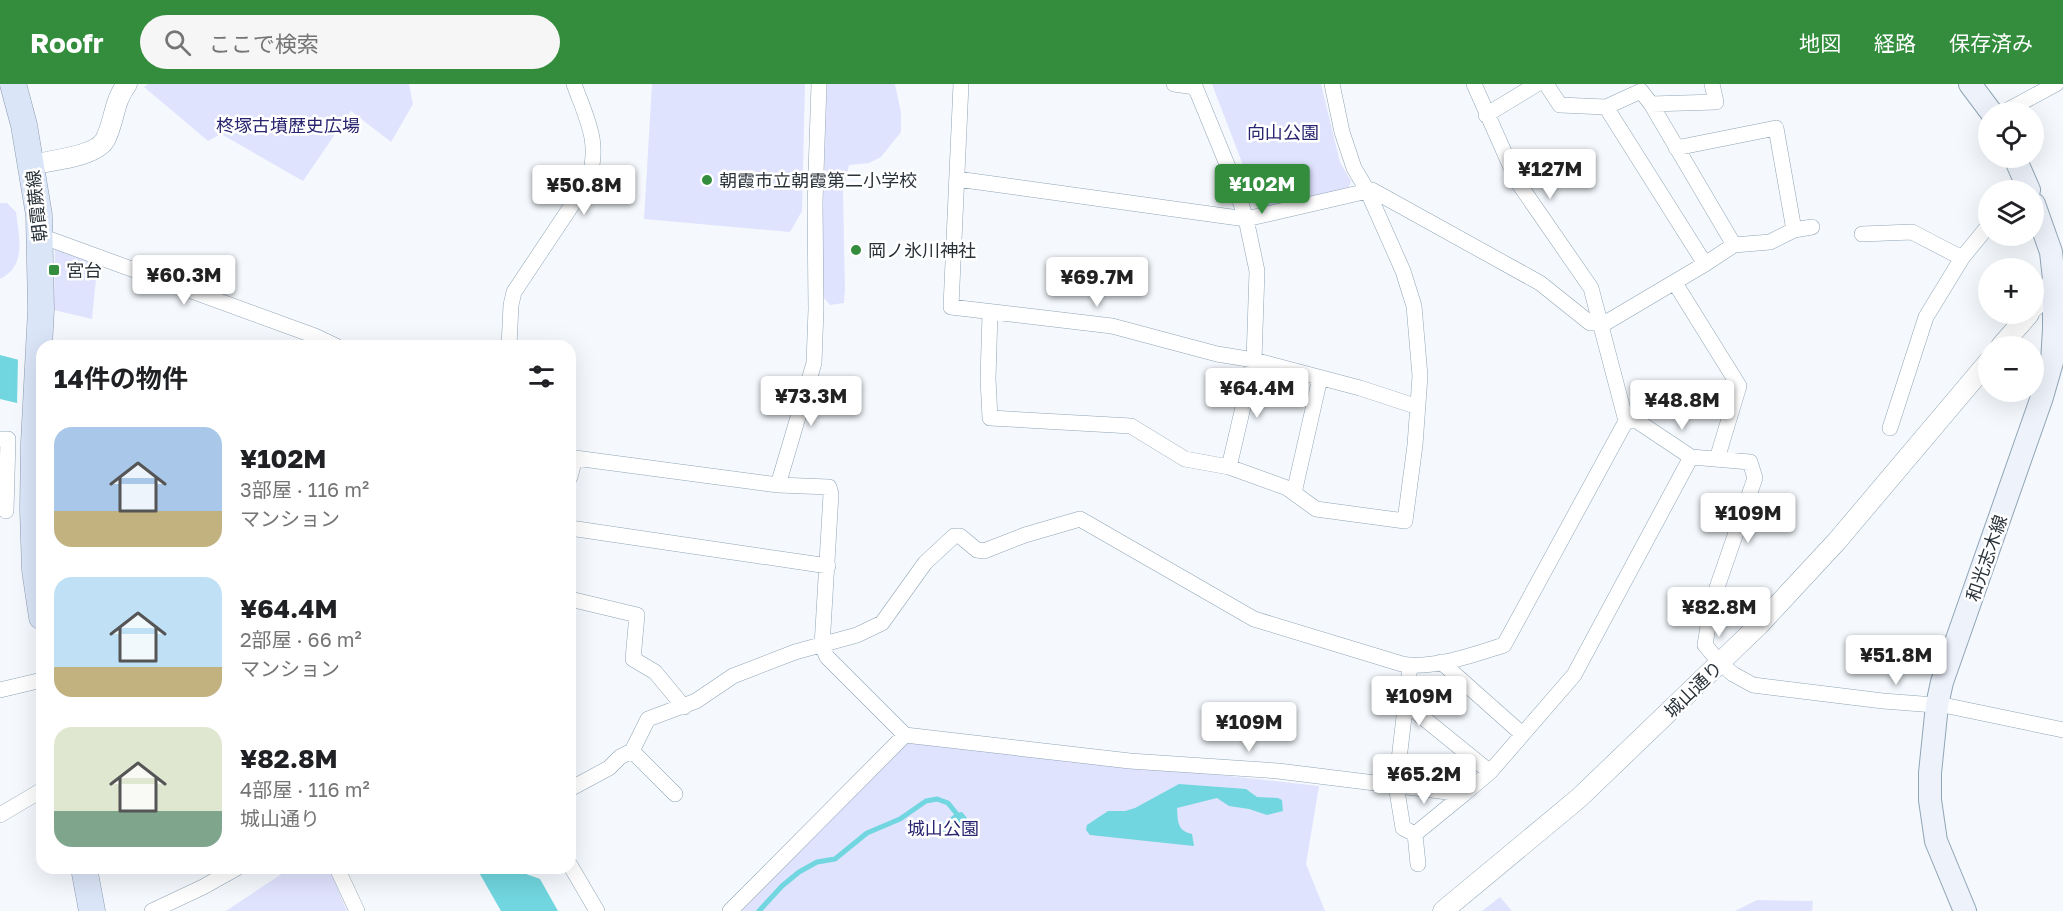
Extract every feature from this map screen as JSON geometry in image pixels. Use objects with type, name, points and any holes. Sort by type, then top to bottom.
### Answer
[{"type":"main road","name":"朝霞蕨線","points":[[13,84],[37,191],[40,239],[40,340]]},
{"type":"main road","points":[[1970,84],[1984,102]]},
{"type":"main road","name":"和光志木線","points":[[1965,911],[1936,841],[1930,773],[1937,705],[1942,682],[2052,362],[2060,276],[2044,234]]},
{"type":"main road","name":"朝霞蕨線","points":[[36,468],[33,510],[36,545]]},
{"type":"main road","points":[[85,874],[92,911]]},
{"type":"street","points":[[32,165],[90,152],[98,147],[105,140],[115,105],[127,84]]},
{"type":"street","points":[[509,340],[514,292],[588,181],[594,164],[594,147],[589,125],[574,84]]},
{"type":"street","points":[[778,485],[814,363],[815,203],[819,84]]},
{"type":"street","points":[[961,84],[951,307],[1112,326],[1217,354],[1254,360],[1360,387],[1418,407]]},
{"type":"street","points":[[1174,84],[1195,86],[1233,179],[1257,271],[1254,360],[1229,467]]},
{"type":"street","points":[[990,313],[988,380],[990,418],[1131,426],[1185,459],[1229,467],[1287,488],[1316,509],[1405,521],[1420,376],[1414,306],[1403,271],[1351,159],[1342,132],[1332,84]]},
{"type":"street","points":[[576,786],[609,768],[620,757],[632,751],[648,719],[684,707],[733,676],[795,652],[857,635],[882,624],[925,563],[954,536],[960,536],[977,550],[984,551],[1025,535],[1080,519],[1254,619],[1410,666],[1455,660],[1504,645],[1626,421],[1591,288],[1516,181],[1474,84]]},
{"type":"street","points":[[1486,115],[1537,84]]},
{"type":"street","points":[[1546,84],[1560,105],[1606,107],[1641,91],[1651,104],[1734,245]]},
{"type":"street","points":[[1651,104],[1716,102],[1712,84]]},
{"type":"street","points":[[2023,102],[2056,84]]},
{"type":"street","points":[[1606,107],[1705,264]]},
{"type":"street","points":[[1676,148],[1776,128],[1794,230]]},
{"type":"street","points":[[957,179],[1245,219],[1372,190],[1540,283],[1590,322],[1607,322],[1675,283],[1734,245],[1770,242],[1794,230],[1812,227]]},
{"type":"street","points":[[1862,234],[1912,232],[1962,258]]},
{"type":"street","points":[[1890,428],[1926,317],[1962,258],[1978,238]]},
{"type":"street","points":[[40,239],[52,240],[323,340]]},
{"type":"street","points":[[2044,295],[2060,276]]},
{"type":"street","points":[[1675,283],[1739,386],[1717,459]]},
{"type":"street","points":[[2010,336],[2020,324]]},
{"type":"street","name":"城山通り","points":[[1443,911],[1579,798],[1759,625],[1837,541],[1978,374]]},
{"type":"street","points":[[1294,493],[1320,378]]},
{"type":"street","points":[[1626,421],[1637,421],[1691,457],[1750,462],[1755,478],[1712,602],[1705,645],[1733,674],[1753,686],[1937,705],[2063,730]]},
{"type":"street","points":[[0,439],[8,439],[3,512],[33,510]]},
{"type":"street","points":[[1415,834],[1490,772],[1574,675],[1691,457]]},
{"type":"street","points":[[576,458],[778,485],[829,488],[831,494],[828,567],[822,646],[827,657],[904,735],[1130,761],[1278,771],[1334,780],[1464,794]]},
{"type":"street","points":[[576,529],[828,567]]},
{"type":"street","points":[[576,600],[637,615],[633,659],[655,672],[684,707]]},
{"type":"street","points":[[1441,662],[1522,734]]},
{"type":"street","points":[[1410,666],[1396,785],[1403,828],[1415,834]]},
{"type":"street","points":[[0,690],[36,681]]},
{"type":"street","points":[[1406,703],[1490,772]]},
{"type":"street","points":[[730,911],[904,735]]},
{"type":"street","points":[[632,751],[675,794]]},
{"type":"street","points":[[0,815],[36,794]]},
{"type":"street","points":[[1415,834],[1418,864]]},
{"type":"street","points":[[152,911],[226,874]]},
{"type":"street","points":[[340,874],[357,911]]},
{"type":"street","points":[[575,874],[597,911]]},
{"type":"green space","name":"柊塚古墳歴史広場","points":[[148,84],[409,84],[413,104],[391,142],[351,111],[303,181],[221,134],[208,141],[144,87]]},
{"type":"green space","name":"朝霞市立朝霞第二小学校","points":[[652,84],[805,84],[802,211],[790,232],[644,219]]},
{"type":"green space","points":[[827,84],[895,84],[901,113],[901,132],[881,157],[869,163],[849,165],[843,191],[844,303],[830,305],[823,297]]},
{"type":"green space","name":"向山公園","points":[[1212,84],[1321,84],[1340,162],[1351,181],[1349,187],[1264,209],[1259,207]]},
{"type":"green space","points":[[0,203],[7,203],[16,212],[19,250],[14,267],[0,279]]},
{"type":"green space","points":[[55,247],[87,258],[96,279],[92,319],[54,310]]},
{"type":"green space","name":"城山公園","points":[[909,741],[1319,786],[1306,864],[1325,911],[740,911]]},
{"type":"green space","points":[[282,874],[331,874],[347,911],[226,911]]},
{"type":"green space","points":[[1500,897],[1512,911],[1482,911]]},
{"type":"green space","points":[[1757,900],[1813,901],[1812,911],[1735,911]]},
{"type":"water","points":[[0,355],[36,364],[36,408],[0,399]]},
{"type":"water","points":[[1179,784],[1246,789],[1257,797],[1282,800],[1283,811],[1267,815],[1229,806],[1217,798],[1177,808],[1179,825],[1187,833],[1192,834],[1194,846],[1090,835],[1086,830],[1087,825],[1108,811],[1125,811],[1135,808]]},
{"type":"water","points":[[962,812],[967,818],[967,823],[937,835],[932,834],[956,813]]},
{"type":"water","points":[[480,874],[526,874],[540,879],[558,911],[501,911]]},
{"type":"pier","points":[[18,357],[36,362],[36,411],[17,406]]},
{"type":"waterway","points":[[759,911],[782,886],[799,872],[817,862],[835,859],[867,833],[900,819],[926,801],[937,799],[948,803],[956,813]]},
{"type":"place","name":"朝霞市立朝霞第二小学校","points":[[707,180]]},
{"type":"place","name":"岡ノ氷川神社","points":[[856,250]]},
{"type":"place","name":"宮台","points":[[54,270]]}]
